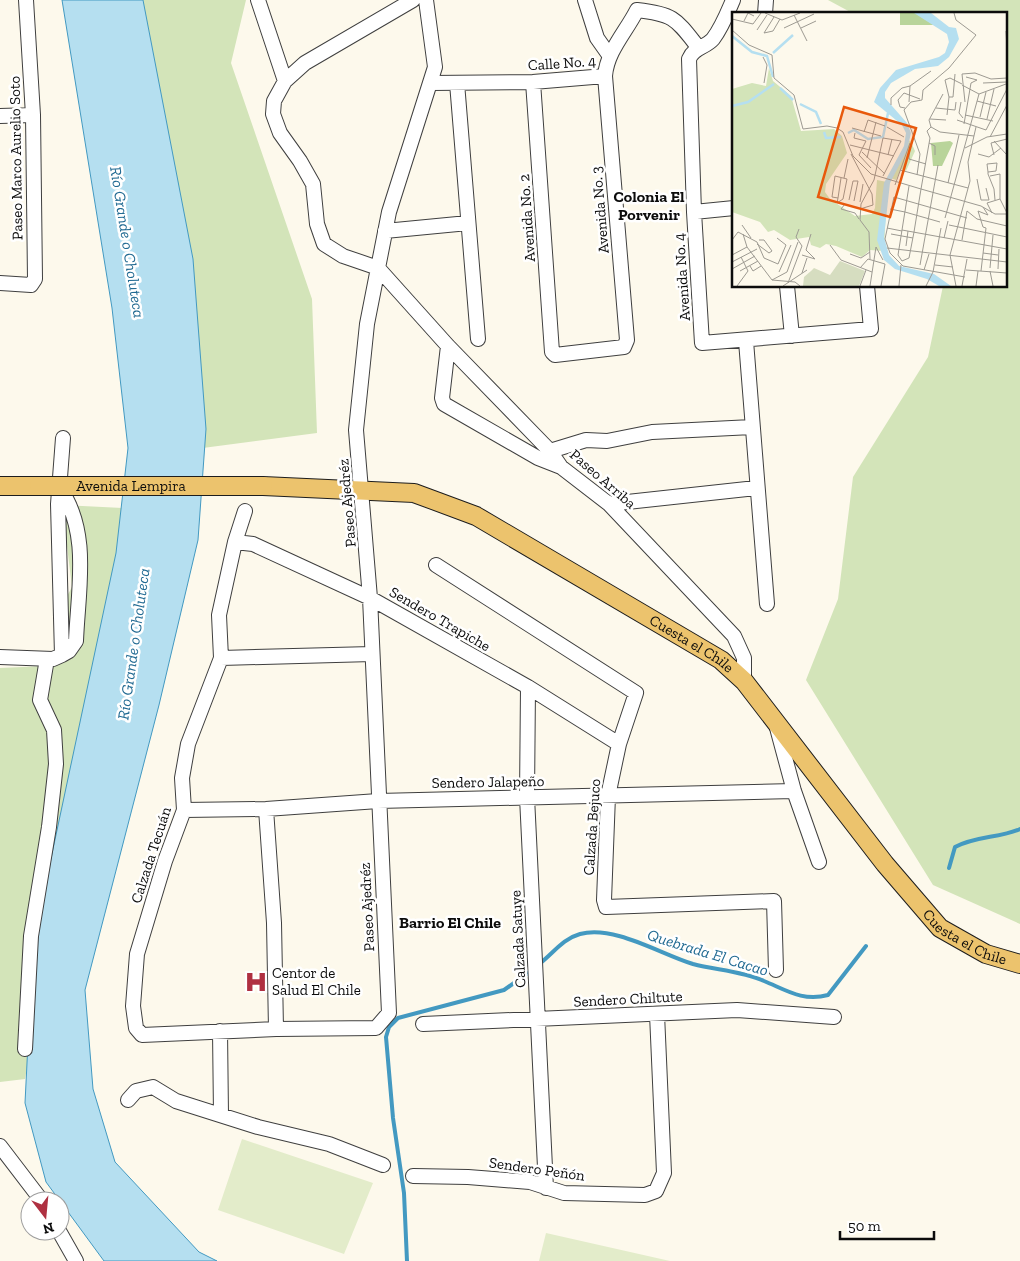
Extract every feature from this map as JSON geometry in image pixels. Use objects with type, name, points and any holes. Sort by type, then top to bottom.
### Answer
[{"type":"main road","name":"Avenida Lempira","points":[[0,486],[263,486]]},
{"type":"main road","name":"Cuesta el Chile","points":[[263,486],[414,493],[476,516],[720,660],[744,681],[885,864],[940,928],[986,954],[1020,964]]},
{"type":"street","name":"Paseo Marco Aurelio Soto","points":[[0,283],[31,285],[35,279],[33,115],[26,0]]},
{"type":"street","points":[[258,0],[285,81]]},
{"type":"street","points":[[378,268],[343,256],[324,244],[317,224],[313,184],[300,161],[280,133],[273,114],[274,100],[285,81],[305,63],[413,0]]},
{"type":"street","name":"Paseo Ajedréz","points":[[276,1028],[376,1028],[389,1013],[370,598],[363,490],[356,430],[368,324],[389,212],[435,67],[426,0]]},
{"type":"street","points":[[585,0],[597,38],[609,55]]},
{"type":"street","points":[[698,47],[710,42],[722,27],[734,0]]},
{"type":"street","name":"Calle No. 4","points":[[431,83],[533,82],[605,76],[609,55],[622,39],[639,5],[664,13],[681,26],[698,47]]},
{"type":"street","name":"Avenida No. 4","points":[[698,47],[691,53],[689,59],[694,212],[702,343],[746,341]]},
{"type":"street","name":"Avenida No. 3","points":[[552,352],[555,355],[624,347],[627,340],[605,76]]},
{"type":"street","name":"Avenida No. 2","points":[[533,82],[552,352]]},
{"type":"street","points":[[457,83],[478,339]]},
{"type":"street","points":[[0,116],[33,115]]},
{"type":"street","points":[[694,212],[732,208]]},
{"type":"street","points":[[385,231],[468,223]]},
{"type":"street","name":"Paseo Arriba","points":[[378,268],[448,346],[550,451],[561,467],[609,504],[734,636],[744,658],[744,681]]},
{"type":"street","points":[[787,288],[792,336]]},
{"type":"street","points":[[766,604],[746,341],[871,329],[867,288]]},
{"type":"street","points":[[448,346],[442,398],[444,404],[538,458],[561,467]]},
{"type":"street","points":[[550,451],[586,440],[607,441],[652,432],[752,426]]},
{"type":"street","points":[[62,655],[59,487],[63,438]]},
{"type":"street","points":[[0,657],[53,659],[69,651],[76,641],[81,545],[73,513],[59,487]]},
{"type":"street","points":[[609,504],[756,488]]},
{"type":"street","name":"Calzada Tecuán","points":[[220,1031],[142,1036],[136,1028],[133,1006],[137,954],[165,861],[184,810],[182,778],[188,744],[221,658],[219,615],[235,542],[245,511]]},
{"type":"street","name":"Sendero Trapiche","points":[[235,542],[253,544],[370,598],[528,687],[619,744]]},
{"type":"street","name":"Calzada Bejuco","points":[[436,565],[636,693],[619,744],[608,796],[604,900],[606,907],[774,901],[776,970]]},
{"type":"street","points":[[221,658],[372,654]]},
{"type":"street","points":[[25,1049],[31,936],[50,826],[56,764],[54,730],[40,700],[46,659]]},
{"type":"street","name":"Calzada Satuye","points":[[528,687],[527,797],[546,1188]]},
{"type":"street","points":[[776,722],[794,791],[819,862]]},
{"type":"street","name":"Sendero Jalapeño","points":[[184,810],[266,809],[378,801],[794,791]]},
{"type":"street","points":[[221,1115],[220,1031],[276,1028],[274,923],[266,809]]},
{"type":"street","name":"Sendero Chiltute","points":[[423,1024],[736,1010],[834,1017]]},
{"type":"street","name":"Sendero Peñón","points":[[413,1176],[468,1176],[530,1182],[564,1193],[645,1195],[656,1191],[664,1173],[656,1014]]},
{"type":"street","points":[[128,1100],[136,1091],[153,1087],[176,1101],[328,1144],[383,1165]]},
{"type":"street","points":[[0,1146],[34,1191]]},
{"type":"street","points":[[65,1241],[76,1261]]},
{"type":"green space","points":[[102,0],[246,0],[231,63],[312,299],[317,433],[180,451]]},
{"type":"green space","points":[[828,0],[1020,0],[1020,924],[933,885],[806,680],[838,599],[853,477],[928,357],[943,288],[1008,288],[1008,12],[850,12]]},
{"type":"green space","points":[[62,505],[143,509],[63,854],[25,1079],[0,1082],[0,668],[45,666],[58,647],[60,609],[72,587]]},
{"type":"green space","points":[[242,1139],[373,1183],[344,1254],[218,1210]]},
{"type":"green space","points":[[546,1233],[670,1261],[539,1261]]},
{"type":"water","name":"Río Grande o Choluteca","points":[[62,0],[143,0],[193,259],[206,429],[198,540],[159,705],[85,990],[93,1089],[115,1162],[199,1252],[217,1261],[104,1261],[70,1215],[70,1191],[53,1191],[46,1182],[25,1103],[33,943],[116,553],[128,448],[112,308]]},
{"type":"waterway","name":"Quebrada El Cacao","points":[[949,868],[955,847],[963,843],[1020,829]]},
{"type":"waterway","name":"Quebrada El Cacao","points":[[538,965],[574,936],[594,932],[608,933],[693,964],[747,975],[795,994],[819,997],[828,995],[866,946]]},
{"type":"waterway","name":"Quebrada El Cacao","points":[[407,1261],[404,1193],[393,1118],[386,1037],[389,1027],[398,1018],[504,990],[531,971]]},
{"type":"place","name":"Centor de Salud El Chile","points":[[256,982]]},
{"type":"district","name":"Colonia El Porvenir","points":[[649,205]]},
{"type":"district","name":"Barrio El Chile","points":[[450,922]]}]
